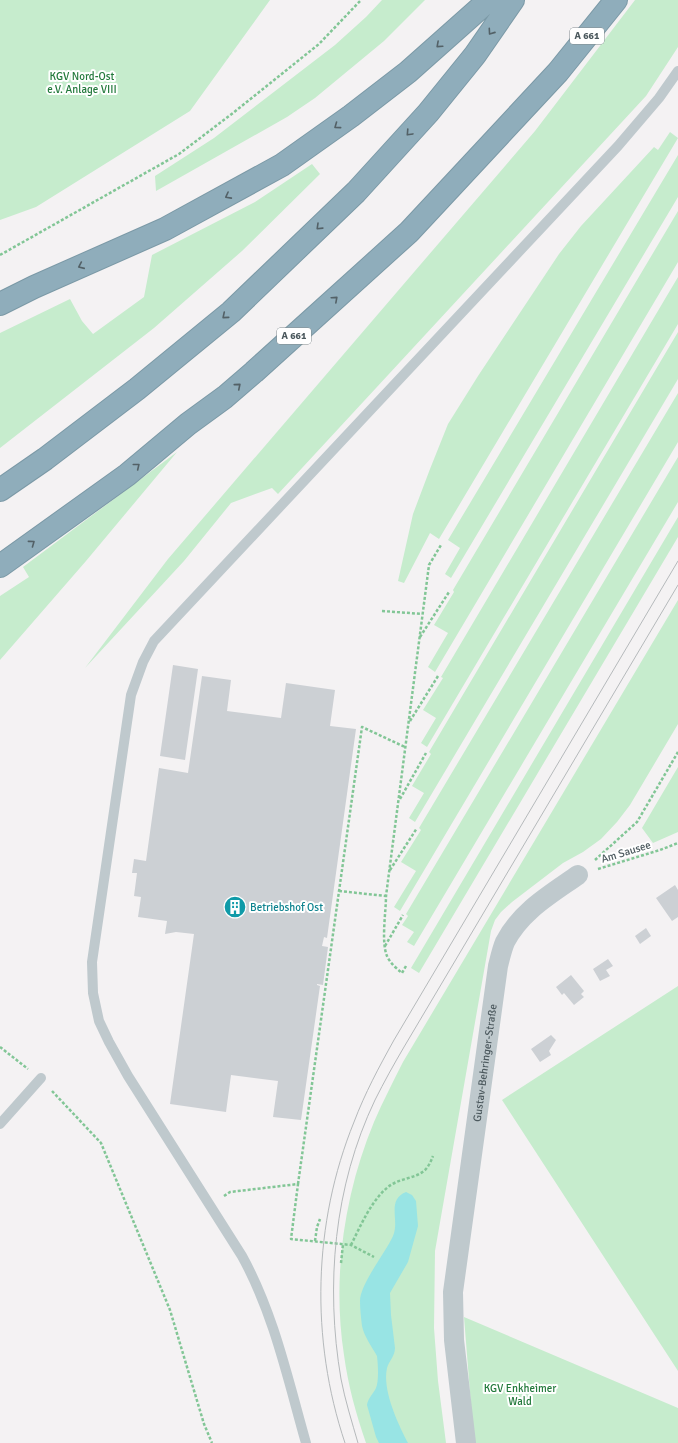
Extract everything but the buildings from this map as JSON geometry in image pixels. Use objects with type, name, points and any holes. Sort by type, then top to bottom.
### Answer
[{"type":"highway","points":[[0,304],[34,287],[165,229],[282,165],[408,72],[489,0]]},
{"type":"highway","points":[[0,490],[45,459],[137,389],[231,312],[356,192],[428,113],[475,55],[513,0]]},
{"type":"highway","name":"A 661","points":[[0,566],[127,474],[188,424],[225,397],[409,232],[558,72],[616,0]]},
{"type":"street","name":"Gustav-Behringer-Straße","points":[[466,1443],[454,1340],[453,1292],[498,966],[505,943],[515,925],[532,908],[578,876]]},
{"type":"lane","points":[[306,1443],[266,1306],[254,1278],[242,1256],[128,1076],[99,1021],[93,993],[92,962],[131,695],[143,662],[154,641],[618,146],[659,98],[678,71]]},
{"type":"lane","points":[[0,1124],[41,1078]]},
{"type":"path","points":[[0,255],[179,154],[234,113],[318,44],[361,0]]},
{"type":"path","points":[[406,966],[402,973],[396,968],[388,957],[385,946],[386,896],[429,565],[441,545]]},
{"type":"path","points":[[419,638],[449,592]]},
{"type":"path","points":[[382,611],[422,614]]},
{"type":"path","points":[[409,723],[438,676]]},
{"type":"path","points":[[374,1257],[352,1245],[291,1239],[362,727],[405,747]]},
{"type":"path","points":[[578,876],[636,822],[678,752]]},
{"type":"path","points":[[398,801],[426,753]]},
{"type":"path","points":[[390,871],[416,828]]},
{"type":"path","name":"Am Sausee","points":[[578,876],[678,843]]},
{"type":"path","points":[[339,891],[386,896]]},
{"type":"path","points":[[385,946],[403,915]]},
{"type":"path","points":[[0,1047],[41,1078],[101,1143],[170,1310],[204,1424],[212,1443]]},
{"type":"path","points":[[352,1245],[374,1202],[382,1192],[396,1182],[425,1170],[433,1156]]},
{"type":"path","points":[[210,1206],[230,1192],[298,1184]]},
{"type":"path","points":[[315,1241],[317,1226],[320,1219]]},
{"type":"path","points":[[341,1263],[343,1244]]},
{"type":"green space","name":"KGV Nord-Ost e.V. Anlage VIII","points":[[0,0],[270,0],[190,111],[36,207],[0,220]]},
{"type":"green space","points":[[382,0],[425,0],[384,41],[315,98],[287,117],[156,191],[155,176],[214,138],[335,45],[366,17]]},
{"type":"green space","points":[[635,0],[678,0],[678,47],[646,96],[278,494],[272,488],[231,503],[184,561],[85,668],[168,559],[535,131]]},
{"type":"green space","points":[[670,132],[678,138],[439,539],[430,533],[404,583],[398,581],[413,514],[448,424],[559,254],[581,226],[654,147],[658,150]]},
{"type":"green space","points":[[678,155],[678,197],[451,578],[445,574],[460,548],[448,540]]},
{"type":"green space","points":[[312,164],[320,174],[242,251],[154,328],[0,448],[0,333],[70,299],[82,321],[93,334],[144,297],[152,255],[255,202]]},
{"type":"green space","points":[[678,211],[678,262],[435,672],[428,667],[448,633],[434,625],[454,592],[453,590]]},
{"type":"green space","points":[[678,277],[678,324],[427,747],[421,743],[436,718],[423,710],[443,678],[441,677]]},
{"type":"green space","points":[[678,332],[678,379],[415,822],[409,818],[424,793],[412,786],[431,754],[429,752]]},
{"type":"green space","points":[[678,393],[678,442],[400,911],[394,907],[416,871],[401,862],[421,830],[419,828]]},
{"type":"green space","points":[[177,452],[86,561],[0,660],[0,596],[29,577],[23,567]]},
{"type":"green space","points":[[678,457],[678,502],[414,946],[407,942],[414,932],[402,925],[408,916],[406,914]]},
{"type":"green space","points":[[678,517],[678,537],[419,973],[411,968]]},
{"type":"green space","points":[[678,600],[678,724],[630,805],[617,822],[601,839],[583,852],[563,863],[512,902],[495,920],[491,931],[435,1251],[434,1328],[438,1381],[446,1443],[366,1443],[348,1377],[341,1326],[339,1296],[340,1266],[348,1207],[355,1178],[374,1122],[403,1062]]},
{"type":"green space","points":[[678,767],[678,832],[653,843],[642,828]]},
{"type":"green space","points":[[678,986],[678,1371],[502,1100]]},
{"type":"green space","name":"KGV Enkheimer Wald","points":[[464,1317],[678,1408],[678,1443],[474,1443]]},
{"type":"water","points":[[406,1192],[412,1195],[416,1201],[418,1226],[408,1262],[390,1293],[395,1348],[394,1354],[387,1368],[386,1377],[392,1407],[408,1443],[379,1443],[367,1405],[368,1400],[377,1385],[377,1356],[363,1330],[360,1301],[364,1286],[393,1236],[395,1230],[395,1205],[397,1200]]},
{"type":"tram line","points":[[345,1443],[334,1403],[326,1363],[322,1322],[321,1281],[324,1241],[330,1200],[340,1161],[354,1122],[372,1080],[394,1040],[678,561]]},
{"type":"tram line","points":[[358,1443],[341,1379],[336,1344],[334,1272],[342,1201],[350,1167],[361,1133],[375,1100],[400,1053],[678,585]]},
{"type":"place","name":"Betriebshof Ost","points":[[235,907]]}]
